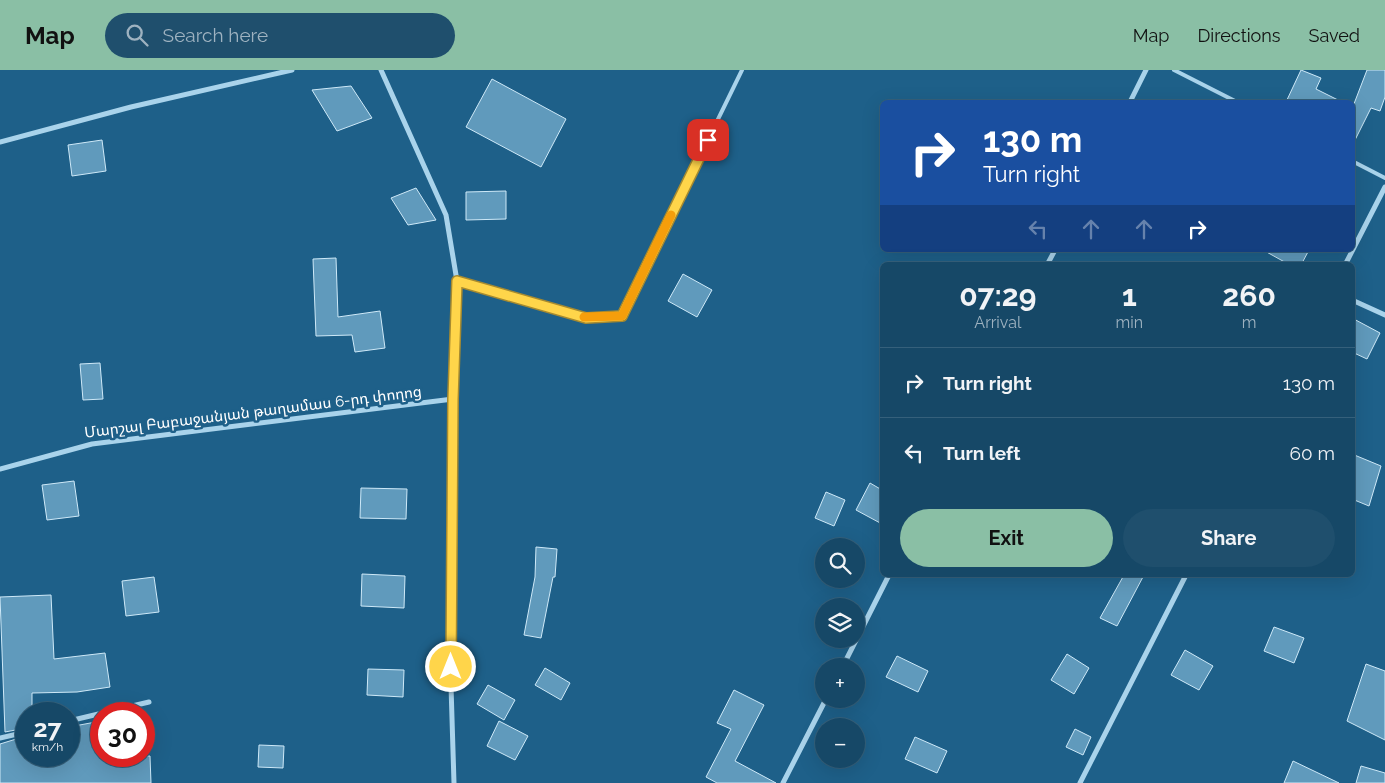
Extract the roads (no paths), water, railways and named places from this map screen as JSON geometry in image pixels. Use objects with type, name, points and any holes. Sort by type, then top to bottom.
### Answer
[{"type":"street","points":[[0,142],[131,107],[292,70]]},
{"type":"street","points":[[381,70],[446,215],[457,281],[453,399],[451,686],[454,783]]},
{"type":"street","points":[[1131,100],[1146,70]]},
{"type":"street","points":[[1355,246],[1385,187]]},
{"type":"street","points":[[1355,301],[1385,315]]},
{"type":"street","name":"Մարշալ Բաբաջանյան թաղամաս 6-րդ փողոց","points":[[0,469],[92,444],[453,399]]},
{"type":"street","points":[[847,658],[888,577]]},
{"type":"street","points":[[1080,783],[1185,577]]},
{"type":"street","points":[[783,783],[821,708]]},
{"type":"street","points":[[0,738],[15,735]]},
{"type":"lane","points":[[457,281],[586,318],[622,316],[742,70]]},
{"type":"lane","points":[[1174,70],[1233,100]]},
{"type":"lane","points":[[1355,163],[1385,178]]}]
